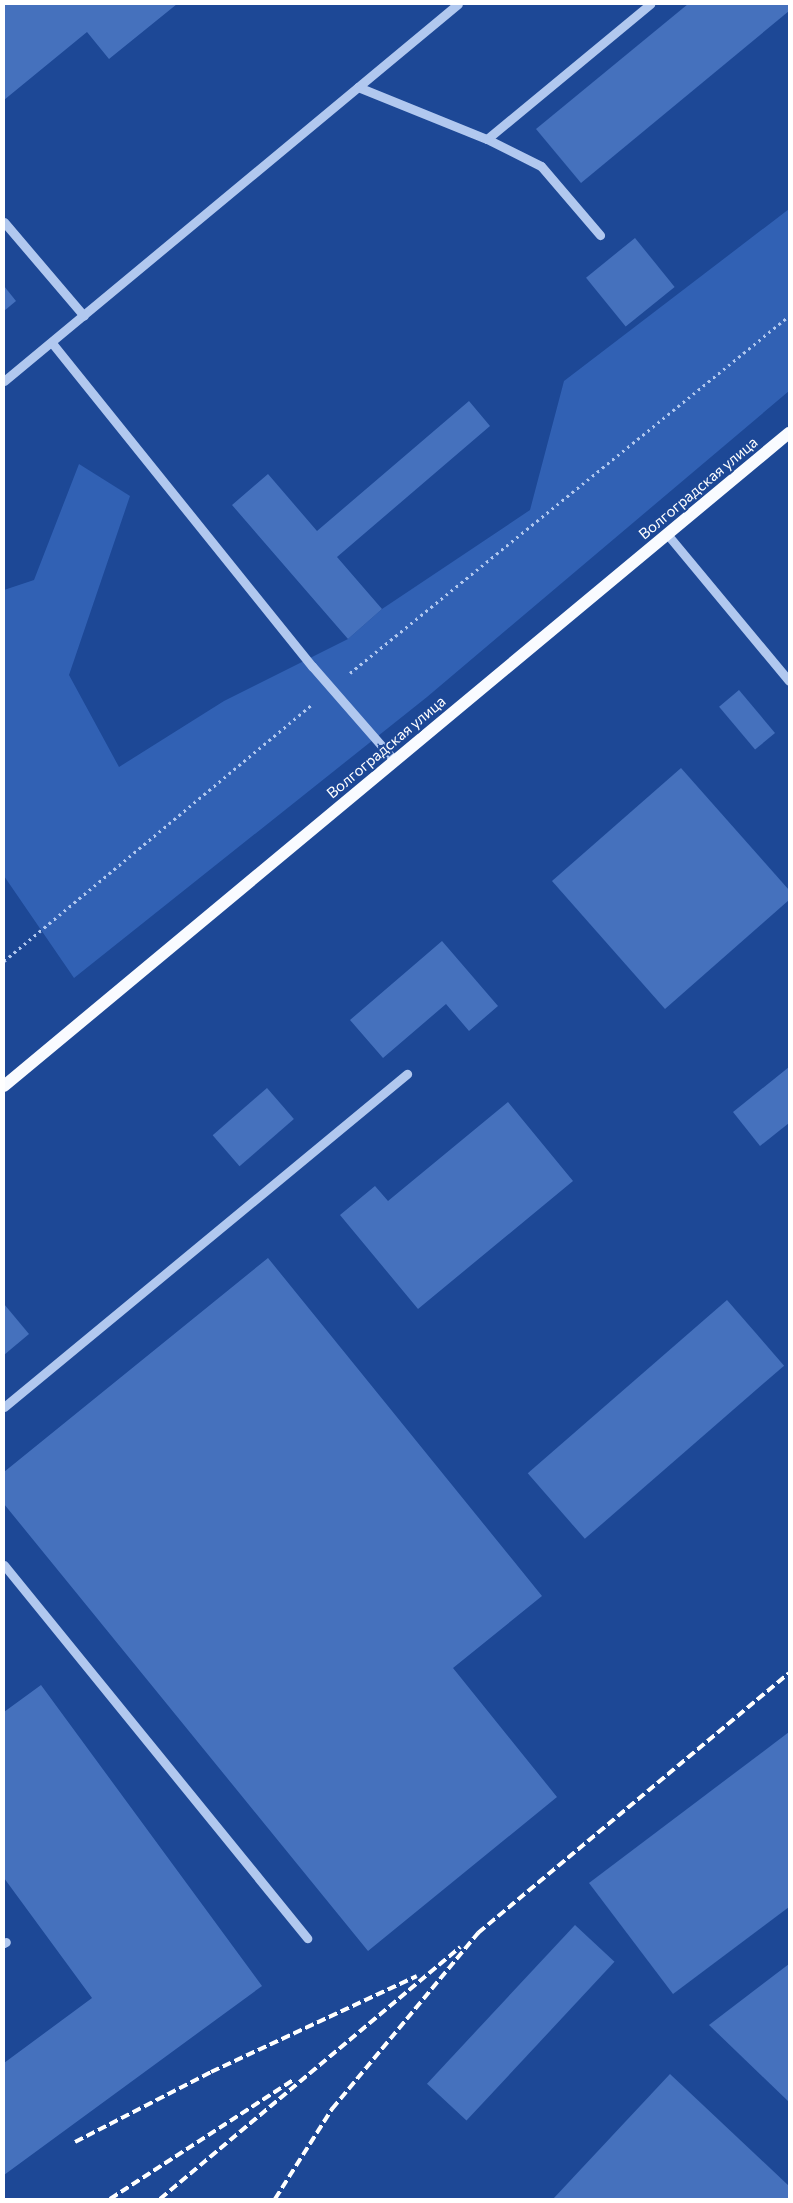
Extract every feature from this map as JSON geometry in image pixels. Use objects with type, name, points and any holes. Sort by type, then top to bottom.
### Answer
[{"type":"main road","name":"Волгоградская улица","points":[[4,1086],[789,433]]},
{"type":"lane","points":[[4,381],[458,4]]},
{"type":"lane","points":[[487,140],[650,4]]},
{"type":"lane","points":[[358,87],[487,140],[542,166],[600,235]]},
{"type":"lane","points":[[4,222],[84,316]]},
{"type":"lane","points":[[52,343],[332,688],[395,761]]},
{"type":"lane","points":[[667,534],[789,681]]},
{"type":"lane","points":[[4,1407],[407,1074]]},
{"type":"lane","points":[[4,1565],[308,1938]]},
{"type":"path","points":[[4,962],[332,688],[789,316]]},
{"type":"shaded area","points":[[789,209],[789,391],[427,697],[74,978],[4,876],[4,590],[34,580],[79,464],[130,496],[69,675],[119,767],[224,701],[348,639],[382,609],[530,510],[564,381]]},
{"type":"building","points":[[4,4],[177,4],[109,59],[87,32],[4,100]]},
{"type":"building","points":[[688,4],[789,4],[789,11],[581,183],[536,129]]},
{"type":"building","points":[[635,238],[675,287],[626,327],[586,278]]},
{"type":"building","points":[[4,286],[16,301],[4,311]]},
{"type":"building","points":[[469,401],[490,426],[337,557],[382,609],[348,639],[232,505],[268,474],[317,531]]},
{"type":"building","points":[[739,690],[775,733],[755,750],[719,707]]},
{"type":"building","points":[[681,768],[789,890],[789,900],[665,1009],[552,881]]},
{"type":"building","points":[[442,941],[498,1006],[469,1031],[446,1004],[383,1058],[350,1020]]},
{"type":"building","points":[[789,1067],[789,1123],[760,1146],[733,1112]]},
{"type":"building","points":[[267,1088],[294,1119],[240,1166],[213,1135]]},
{"type":"building","points":[[508,1102],[573,1181],[418,1309],[340,1215],[375,1186],[388,1201]]},
{"type":"building","points":[[268,1258],[542,1596],[453,1668],[557,1797],[368,1951],[4,1504],[4,1472]]},
{"type":"building","points":[[727,1300],[784,1366],[585,1539],[528,1473]]},
{"type":"building","points":[[4,1304],[29,1334],[4,1355]]},
{"type":"building","points":[[41,1685],[262,1986],[4,2175],[4,2063],[92,1998],[4,1878],[4,1712]]},
{"type":"building","points":[[789,1732],[789,1907],[673,1994],[589,1883]]},
{"type":"building","points":[[575,1925],[614,1962],[466,2121],[427,2084]]},
{"type":"building","points":[[789,1964],[789,2102],[709,2025]]},
{"type":"building","points":[[670,2074],[789,2186],[789,2199],[553,2199]]},
{"type":"railway","points":[[275,2199],[332,2109],[478,1933],[789,1673]]},
{"type":"railway","points":[[160,2199],[460,1947]]},
{"type":"railway","points":[[75,2142],[211,2072],[417,1976]]},
{"type":"railway","points":[[110,2199],[293,2080]]}]
